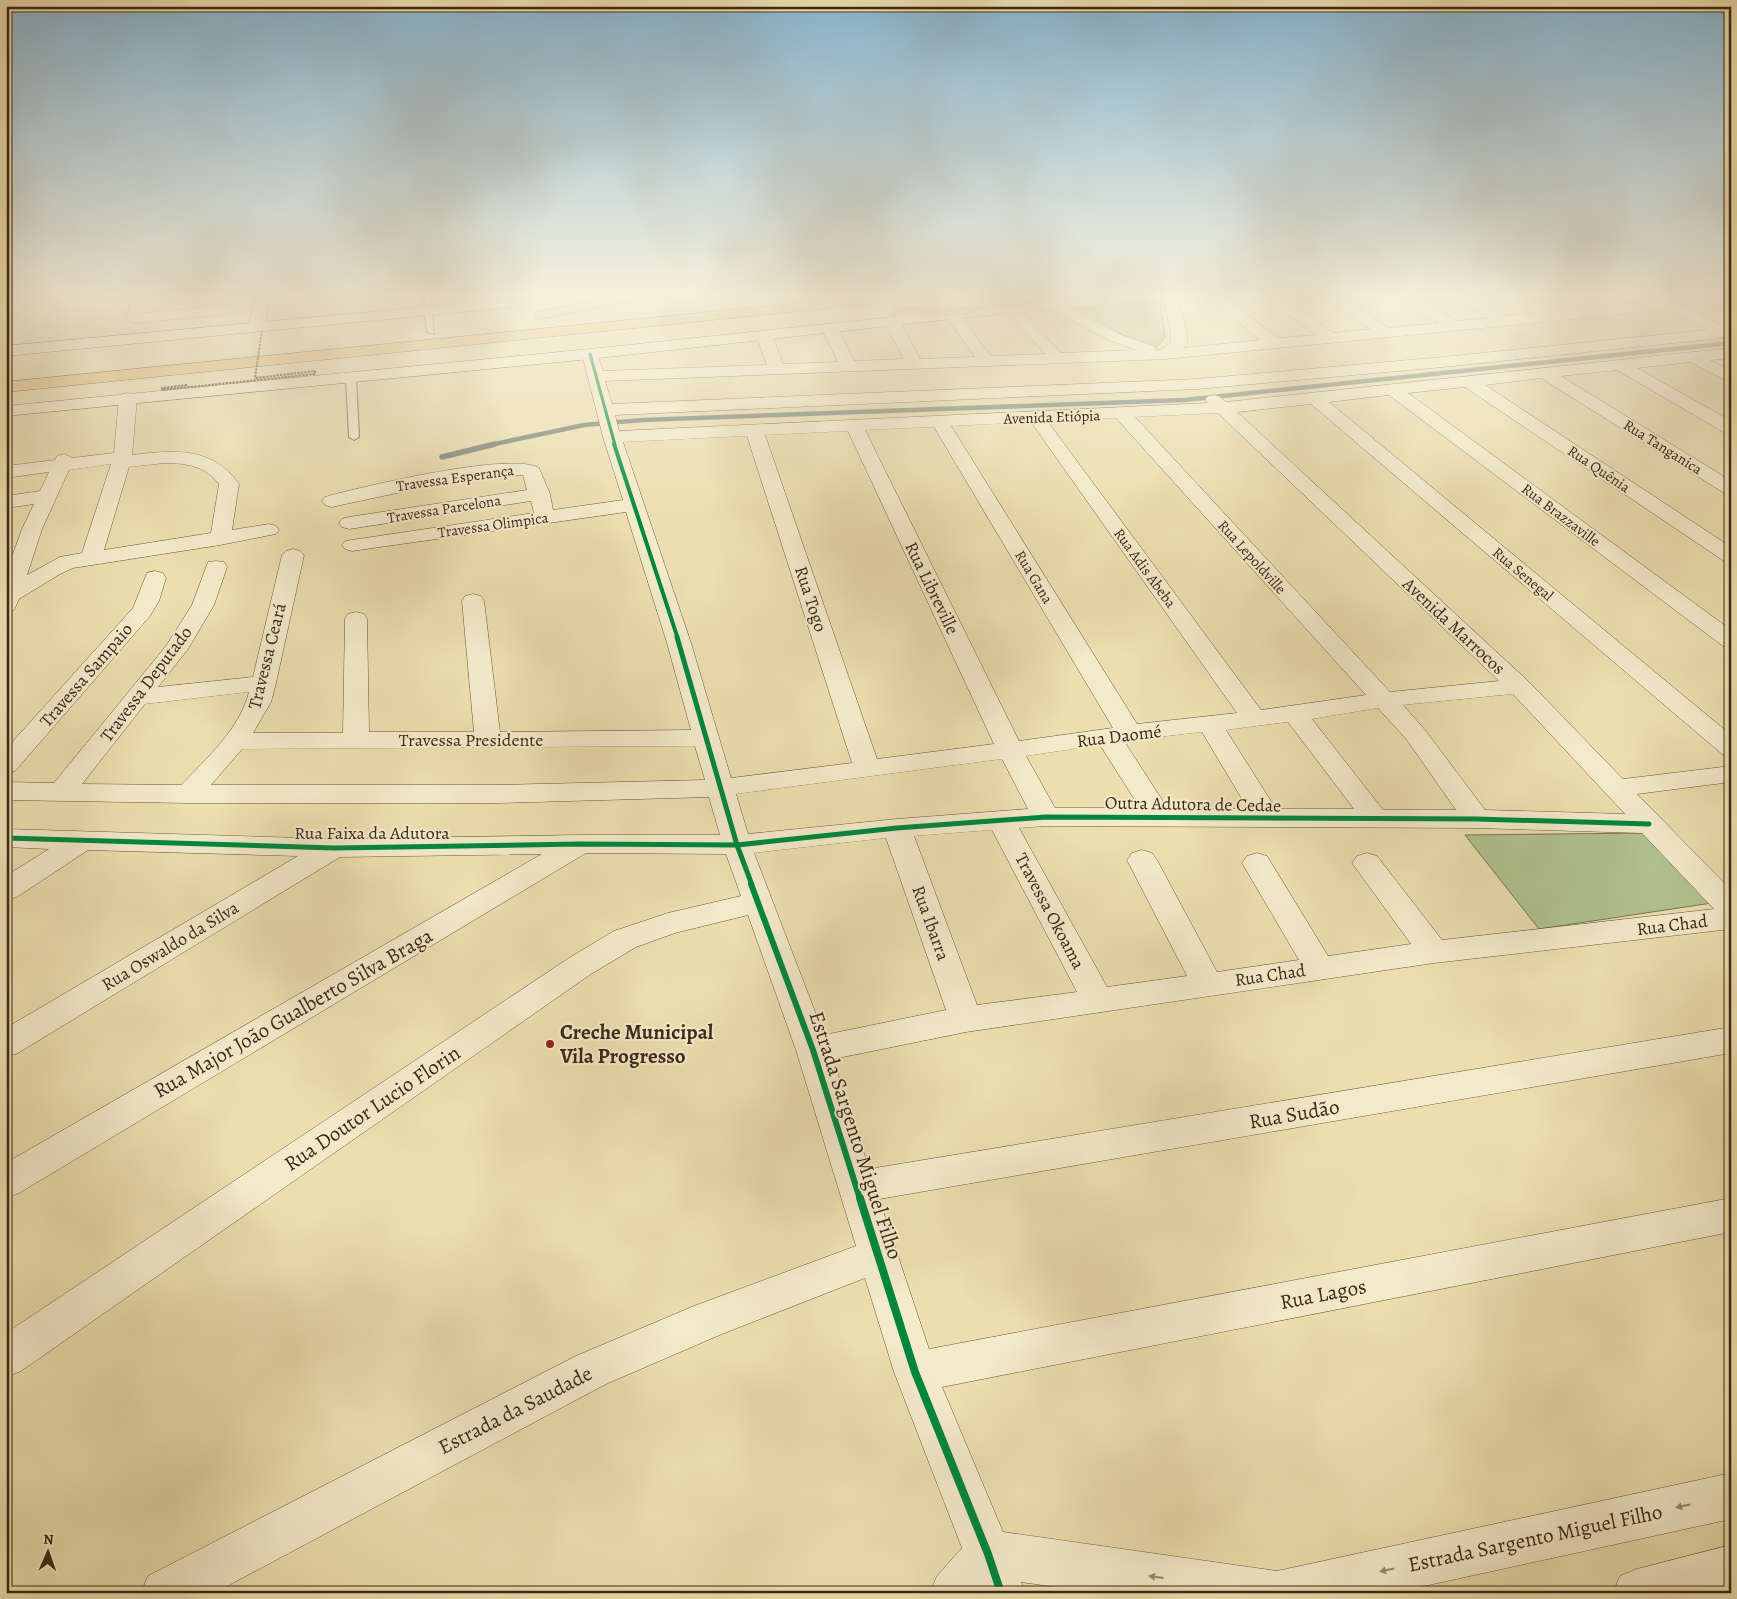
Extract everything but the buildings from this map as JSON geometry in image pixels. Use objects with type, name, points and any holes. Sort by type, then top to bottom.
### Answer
[{"type":"highway","points":[[6,374],[71,368]]},
{"type":"highway","points":[[6,387],[194,368]]},
{"type":"street","points":[[6,411],[448,368]]},
{"type":"street","name":"Estrada Sargento Miguel Filho","points":[[595,368],[608,423],[679,643],[737,845],[813,1050],[915,1372],[995,1573]]},
{"type":"street","points":[[699,368],[699,372]]},
{"type":"street","points":[[598,376],[810,368]]},
{"type":"street","points":[[913,368],[926,396]]},
{"type":"street","name":"Avenida Marrocos","points":[[1180,368],[1519,686],[1731,910]]},
{"type":"street","name":"Avenida Etiópia","points":[[608,423],[754,430],[1122,414],[1209,396],[1404,368]]},
{"type":"street","name":"Avenida Etiópia","points":[[608,423],[926,396],[1209,396],[1316,399],[1595,368]]},
{"type":"street","points":[[1625,368],[1731,429]]},
{"type":"street","points":[[1711,368],[1731,378]]},
{"type":"street","name":"Rua Tanganica","points":[[1544,373],[1731,489]]},
{"type":"street","name":"Rua Quênia","points":[[1468,381],[1731,557]]},
{"type":"street","name":"Rua Brazzaville","points":[[1392,389],[1731,641]]},
{"type":"street","points":[[91,557],[122,459],[128,398]]},
{"type":"street","name":"Rua Senegal","points":[[1316,399],[1731,748]]},
{"type":"street","name":"Rua Lepoldville","points":[[1122,414],[1416,735],[1477,819]]},
{"type":"street","name":"Rua Adis Abeba","points":[[1036,417],[1254,719]]},
{"type":"street","name":"Rua Gana","points":[[939,421],[1119,735],[1159,817]]},
{"type":"street","name":"Rua Libreville","points":[[854,425],[1010,750],[1046,817]]},
{"type":"street","name":"Rua Togo","points":[[754,430],[867,768]]},
{"type":"street","points":[[6,472],[64,462],[156,458],[198,460],[217,470],[229,484],[220,539]]},
{"type":"street","points":[[7,600],[13,563],[23,530],[48,496],[64,462]]},
{"type":"street","name":"Travessa Esperança","points":[[332,500],[426,480],[527,469],[532,472],[540,494],[545,517]]},
{"type":"street","name":"Travessa Parcelona","points":[[349,524],[540,494]]},
{"type":"street","points":[[6,502],[48,496]]},
{"type":"street","name":"Travessa Olimpica","points":[[352,545],[633,505]]},
{"type":"street","points":[[7,600],[52,569],[68,562],[269,530]]},
{"type":"street","name":"Travessa Ceará","points":[[188,794],[236,741],[251,720],[259,702],[293,555]]},
{"type":"street","name":"Travessa Deputado","points":[[61,792],[176,649],[203,605],[216,568]]},
{"type":"street","name":"Travessa Sampaio","points":[[6,765],[142,611],[148,601],[155,578]]},
{"type":"street","points":[[474,601],[488,740]]},
{"type":"street","points":[[356,619],[356,740]]},
{"type":"street","points":[[138,697],[264,683]]},
{"type":"street","name":"Rua Daomé","points":[[720,788],[1119,735],[1295,714],[1382,700],[1519,686]]},
{"type":"street","points":[[1295,714],[1376,819]]},
{"type":"street","points":[[1210,725],[1268,819]]},
{"type":"street","name":"Travessa Presidente","points":[[236,741],[706,738]]},
{"type":"street","points":[[1617,788],[1731,774]]},
{"type":"street","points":[[6,791],[188,794],[498,794],[720,788]]},
{"type":"street","name":"Outra Adutora de Cedae","points":[[737,845],[897,828],[1046,817],[1477,819],[1649,824]]},
{"type":"street","name":"Travessa Okoama","points":[[1001,820],[1098,1001]]},
{"type":"street","name":"Rua Ibarra","points":[[897,828],[966,1018]]},
{"type":"street","name":"Rua Faixa da Adutora","points":[[6,838],[334,848],[580,844],[737,845]]},
{"type":"street","points":[[6,890],[83,840]]},
{"type":"street","name":"Rua Major João Gualberto Silva Braga","points":[[6,1182],[580,844]]},
{"type":"street","name":"Rua Oswaldo da Silva","points":[[6,1044],[334,848]]},
{"type":"street","points":[[1142,860],[1207,984]]},
{"type":"street","points":[[1257,863],[1320,969]]},
{"type":"street","points":[[1368,863],[1434,952]]},
{"type":"street","name":"Rua Doutor Lucio Florin","points":[[6,1357],[572,972],[625,939],[668,924],[758,902]]},
{"type":"street","name":"Rua Chad","points":[[813,1050],[966,1018],[1098,1001],[1434,952],[1731,918]]},
{"type":"street","name":"Rua Sudão","points":[[857,1187],[1731,1040]]},
{"type":"street","name":"Rua Lagos","points":[[915,1372],[1731,1215]]},
{"type":"street","name":"Estrada da Saudade","points":[[165,1593],[592,1370],[708,1320],[879,1255]]},
{"type":"street","name":"Estrada Sargento Miguel Filho","points":[[1281,1593],[1731,1496]]},
{"type":"street","points":[[1637,1593],[1731,1570]]},
{"type":"street","points":[[954,1593],[995,1573],[1273,1593]]},
{"type":"lane","points":[[351,377],[354,437]]},
{"type":"path","points":[[187,385],[162,388],[162,390],[315,374],[315,371],[255,378],[256,368]]},
{"type":"green space","points":[[1642,833],[1712,903],[1539,929],[1465,835]]},
{"type":"waterway","points":[[490,445],[584,425],[642,420],[1184,400],[1495,368]]},
{"type":"waterway","points":[[442,457],[495,444]]},
{"type":"cycle path","points":[[594,368],[612,437],[679,643],[737,845],[813,1050],[915,1372],[988,1554],[1001,1593]]},
{"type":"cycle path","points":[[6,838],[334,848],[580,844],[737,845],[897,828],[1046,817],[1477,819],[1649,824]]},
{"type":"place","name":"Creche Municipal Vila Progresso","points":[[550,1044]]}]
